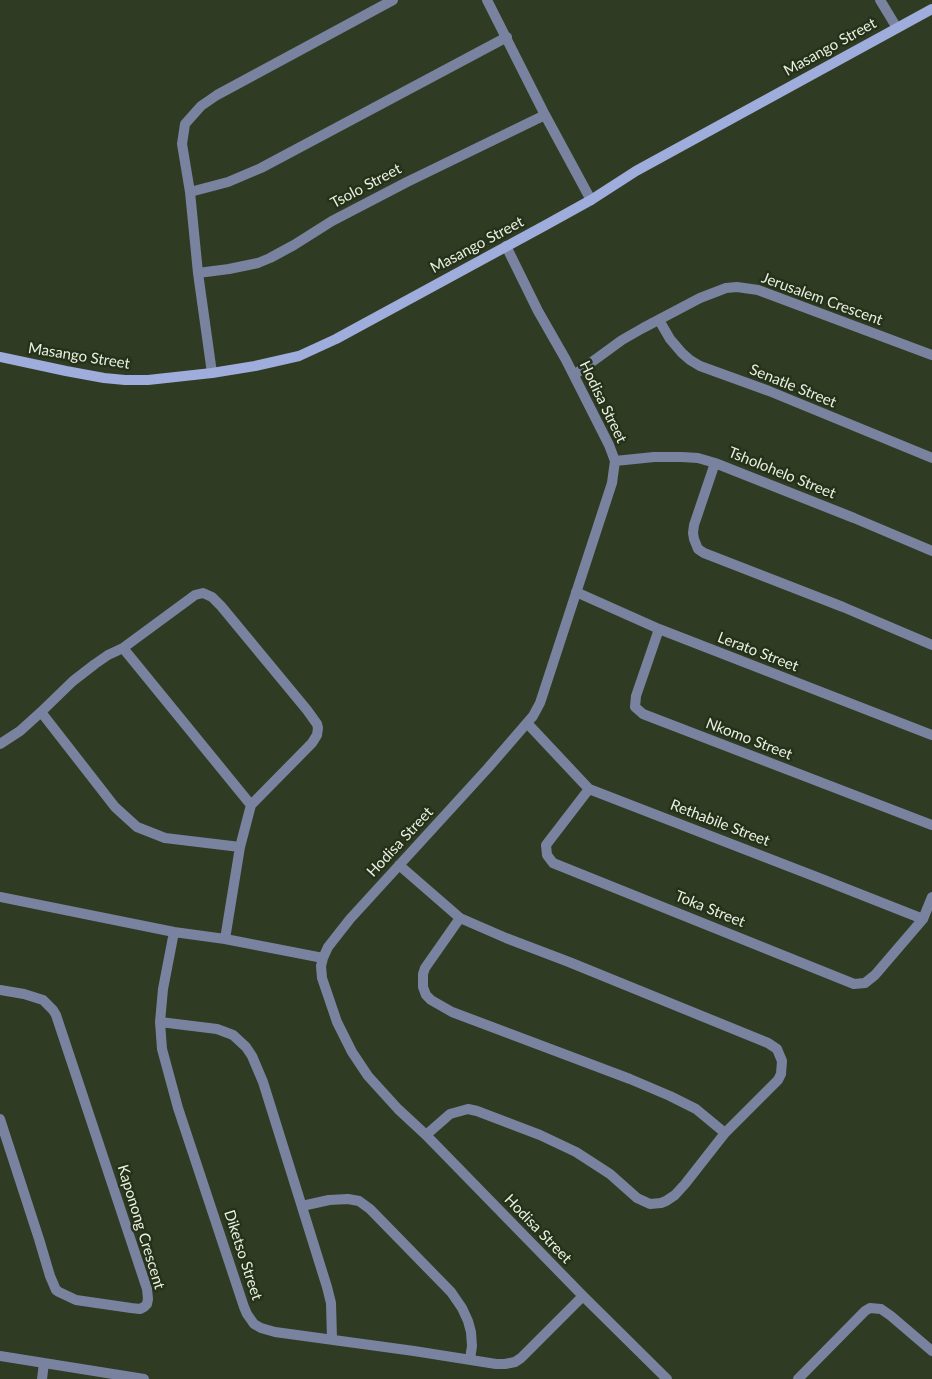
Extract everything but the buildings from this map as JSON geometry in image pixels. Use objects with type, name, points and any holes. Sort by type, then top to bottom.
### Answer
[{"type":"street","points":[[212,373],[198,273],[190,192],[182,144],[185,124],[201,106],[217,95],[393,0]]},
{"type":"street","points":[[487,0],[545,115],[591,200]]},
{"type":"street","points":[[880,0],[896,28]]},
{"type":"street","name":"Masango Street","points":[[0,357],[104,378],[148,380],[212,373],[286,360],[316,349],[591,200],[636,171],[932,9]]},
{"type":"street","points":[[190,192],[228,182],[261,168],[506,37]]},
{"type":"street","name":"Tsolo Street","points":[[198,273],[258,263],[270,258],[294,246],[332,221],[407,182],[545,115]]},
{"type":"street","name":"Hodisa Street","points":[[506,246],[538,311],[566,360],[609,444],[615,461],[612,483],[540,703],[533,716],[350,919],[328,947],[321,966],[322,978],[337,1022],[352,1052],[374,1082],[398,1109],[426,1135],[582,1296],[667,1379]]},
{"type":"street","name":"Jerusalem Crescent","points":[[574,375],[622,340],[700,298],[726,288],[743,287],[758,290],[932,355]]},
{"type":"street","name":"Senatle Street","points":[[659,320],[670,339],[682,353],[700,366],[769,391],[932,458]]},
{"type":"street","name":"Tsholohelo Street","points":[[615,461],[654,457],[698,458],[854,518],[932,551]]},
{"type":"street","points":[[715,463],[692,533],[696,545],[704,553],[932,645]]},
{"type":"street","name":"Lerato Street","points":[[576,592],[660,629],[932,735]]},
{"type":"street","points":[[0,744],[20,731],[73,681],[108,655],[123,648],[195,594],[203,593],[212,597],[307,710],[318,727],[317,735],[312,743],[251,805],[240,847],[225,939]]},
{"type":"street","name":"Nkomo Street","points":[[660,629],[636,696],[635,707],[643,714],[932,825]]},
{"type":"street","points":[[123,648],[251,805]]},
{"type":"street","points":[[41,712],[115,807],[137,826],[165,838],[240,847]]},
{"type":"street","name":"Rethabile Street","points":[[527,723],[589,789],[923,919]]},
{"type":"street","name":"Toka Street","points":[[589,789],[546,845],[549,860],[558,866],[850,982],[861,984],[869,981],[923,919]]},
{"type":"street","points":[[399,865],[460,918],[768,1043],[777,1049],[782,1061],[781,1074],[778,1080],[725,1133],[685,1184],[675,1195],[666,1201],[654,1204],[637,1198],[610,1174],[576,1152],[540,1135],[477,1111],[468,1109],[450,1114],[426,1135]]},
{"type":"street","points":[[0,897],[174,932],[225,939],[323,958]]},
{"type":"street","points":[[923,919],[932,897]]},
{"type":"street","points":[[460,918],[425,968],[423,986],[426,995],[431,1000],[452,1012],[670,1096],[696,1110],[725,1133]]},
{"type":"street","name":"Diketso Street","points":[[174,932],[163,989],[160,1022],[162,1049],[178,1108],[247,1314],[254,1324],[275,1332],[505,1364],[515,1362],[521,1358],[582,1296]]},
{"type":"street","name":"Kaponong Crescent","points":[[0,990],[36,998],[48,1004],[56,1015],[147,1289],[148,1299],[144,1307],[140,1309],[76,1300],[56,1290],[0,1119]]},
{"type":"street","points":[[160,1022],[218,1029],[233,1035],[246,1047],[252,1056],[263,1082],[331,1303],[332,1339]]},
{"type":"street","points":[[302,1206],[329,1200],[348,1199],[359,1201],[370,1209],[451,1292],[462,1308],[471,1332],[470,1360]]},
{"type":"street","points":[[798,1379],[870,1308],[881,1309],[932,1351]]},
{"type":"street","points":[[0,1356],[144,1379]]},
{"type":"street","points":[[42,1379],[44,1363]]}]
